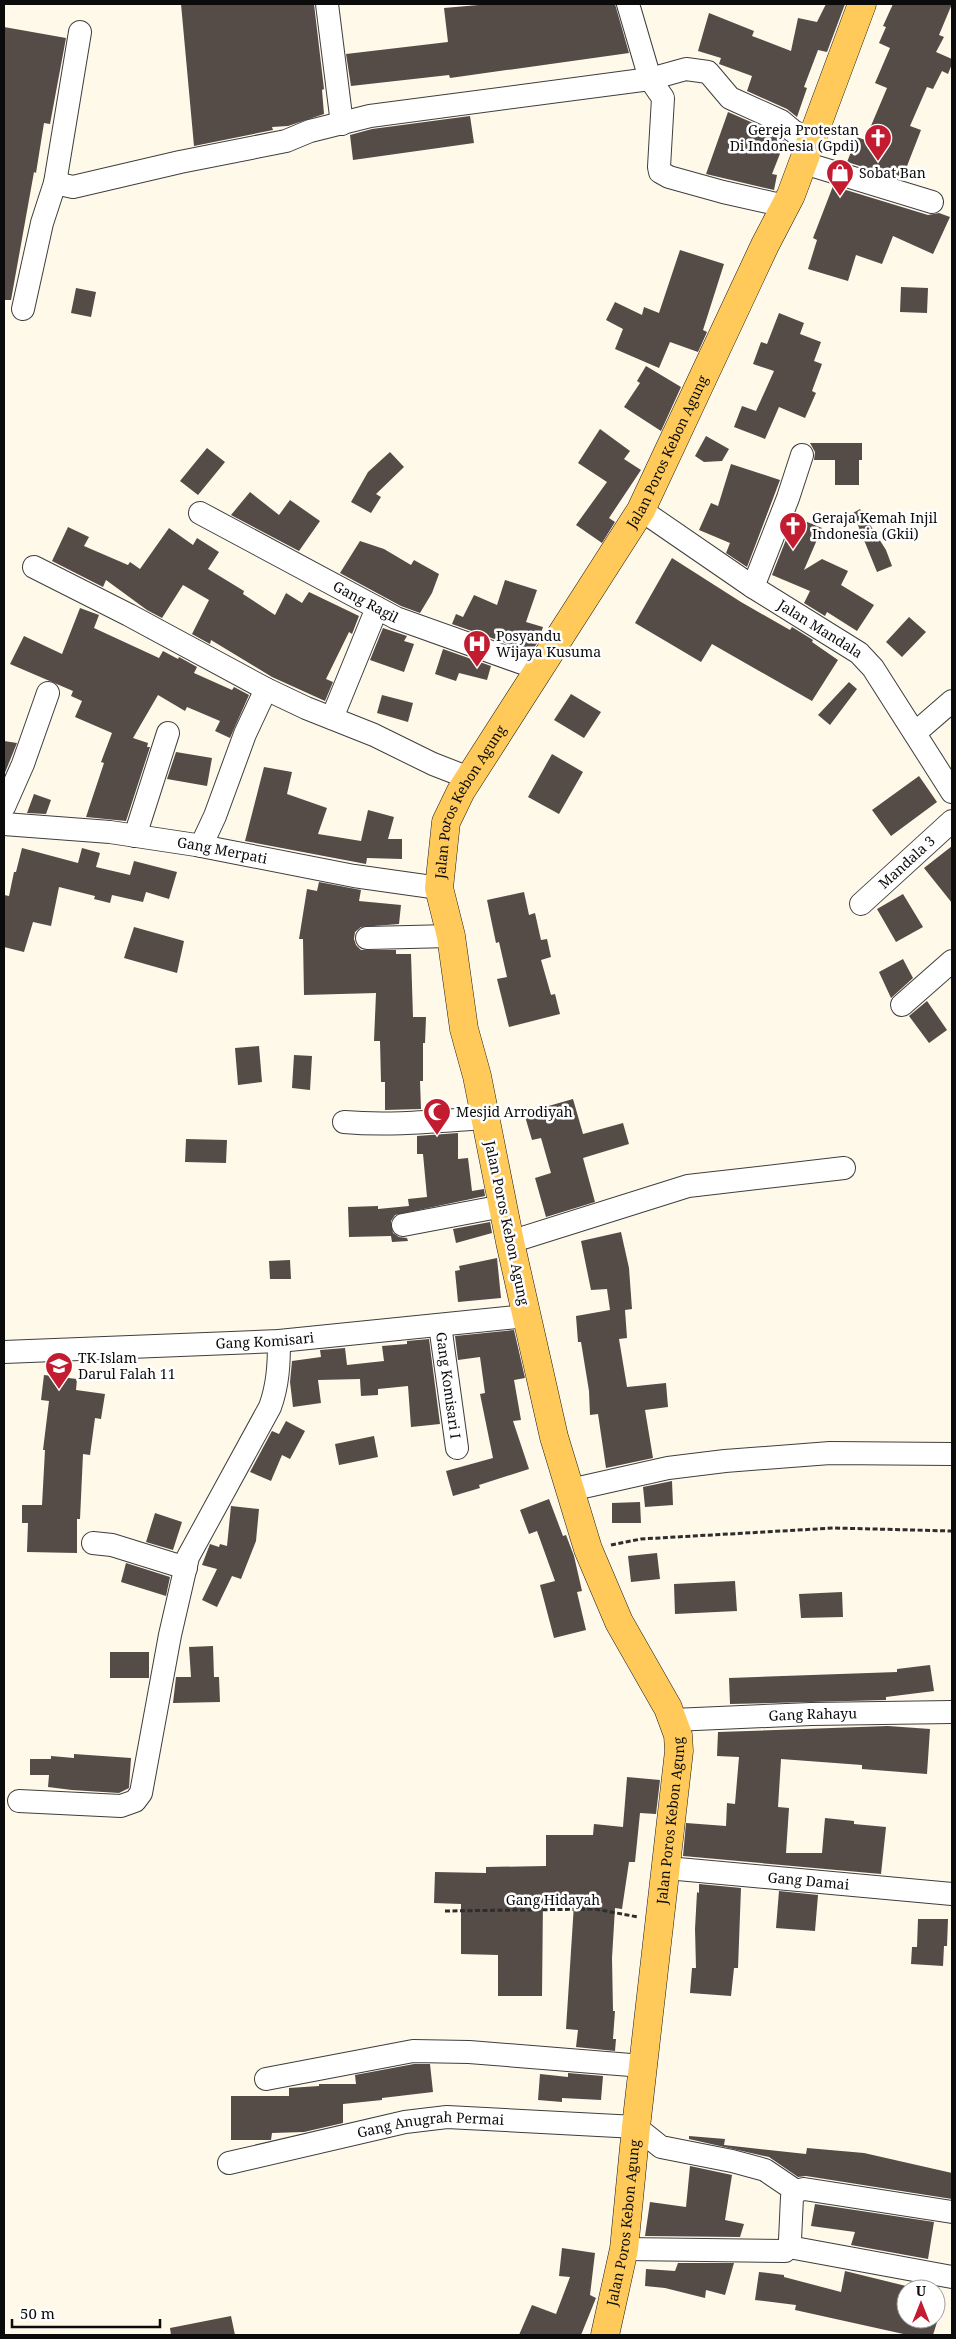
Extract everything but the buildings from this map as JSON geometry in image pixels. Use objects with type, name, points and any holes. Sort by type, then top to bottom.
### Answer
[{"type":"main road","name":"Jalan Poros Kebon Agung","points":[[604,2335],[624,2249],[679,1751],[673,1720],[668,1708],[619,1622],[588,1549],[554,1437],[464,1029],[451,936],[439,888],[446,822],[469,778],[641,510],[785,206],[808,152],[862,4]]},
{"type":"street","points":[[327,4],[333,65],[342,124]]},
{"type":"street","points":[[628,4],[650,79],[663,98],[660,172],[669,177],[723,192],[785,206]]},
{"type":"street","points":[[23,309],[42,223],[55,183],[80,32]]},
{"type":"street","points":[[55,183],[73,187],[180,162],[286,141],[310,131],[370,116],[650,79],[686,68],[708,72],[730,98],[781,121],[793,131],[808,152],[932,202]]},
{"type":"street","points":[[753,586],[788,498],[802,455]]},
{"type":"street","name":"Jalan Mandala","points":[[641,510],[753,586],[859,653],[873,668],[952,792]]},
{"type":"street","name":"Gang Ragil","points":[[200,513],[396,618],[539,669]]},
{"type":"street","points":[[34,567],[129,614],[266,689],[374,735],[433,764],[469,778]]},
{"type":"street","points":[[332,718],[376,608]]},
{"type":"street","points":[[201,846],[215,816],[245,734],[266,689]]},
{"type":"street","points":[[4,807],[23,764],[48,693]]},
{"type":"street","points":[[915,733],[952,702]]},
{"type":"street","points":[[135,836],[168,733]]},
{"type":"street","name":"Mandala 3","points":[[861,904],[952,821]]},
{"type":"street","name":"Gang Merpati","points":[[4,824],[110,832],[201,846],[354,876],[439,888]]},
{"type":"street","points":[[367,938],[451,936]]},
{"type":"street","points":[[902,1005],[952,961]]},
{"type":"street","points":[[344,1122],[371,1124],[413,1123],[485,1118]]},
{"type":"street","points":[[510,1242],[688,1186],[844,1168]]},
{"type":"street","points":[[403,1225],[502,1206]]},
{"type":"street","name":"Gang Komisari","points":[[4,1352],[279,1340],[526,1316]]},
{"type":"street","name":"Gang Komisari I","points":[[440,1324],[457,1448]]},
{"type":"street","points":[[19,1802],[121,1806],[135,1802],[141,1793],[170,1635],[188,1557],[270,1407],[277,1383],[279,1340]]},
{"type":"street","points":[[570,1490],[668,1468],[725,1462],[830,1453],[952,1454]]},
{"type":"street","points":[[93,1543],[112,1545],[186,1568]]},
{"type":"street","name":"Gang Rahayu","points":[[673,1720],[811,1714],[952,1712]]},
{"type":"street","name":"Gang Damai","points":[[667,1868],[952,1894]]},
{"type":"street","points":[[266,2078],[413,2052],[469,2052],[643,2066]]},
{"type":"street","name":"Gang Anugrah Permai","points":[[228,2163],[429,2118],[447,2117],[636,2127]]},
{"type":"street","points":[[636,2127],[661,2147],[732,2161],[765,2170],[796,2191]]},
{"type":"street","points":[[789,2247],[792,2196],[796,2191],[804,2189],[952,2212]]},
{"type":"street","points":[[624,2249],[780,2252],[789,2247],[952,2277]]},
{"type":"path","points":[[588,1549],[641,1539],[834,1528],[952,1531]]},
{"type":"path","name":"Gang Hidayah","points":[[446,1911],[595,1909],[660,1921]]},
{"type":"place","name":"Gereja Protestan Di Indonesia (Gpdi)","points":[[878,162]]},
{"type":"place","name":"Sobat Ban","points":[[840,197]]},
{"type":"place","name":"Geraja Kemah Injil Indonesia (Gkii)","points":[[793,550]]},
{"type":"place","name":"Posyandu Wijaya Kusuma","points":[[477,668]]},
{"type":"place","name":"Mesjid Arrodiyah","points":[[437,1136]]},
{"type":"place","name":"TK Islam Darul Falah 11","points":[[59,1390]]}]
